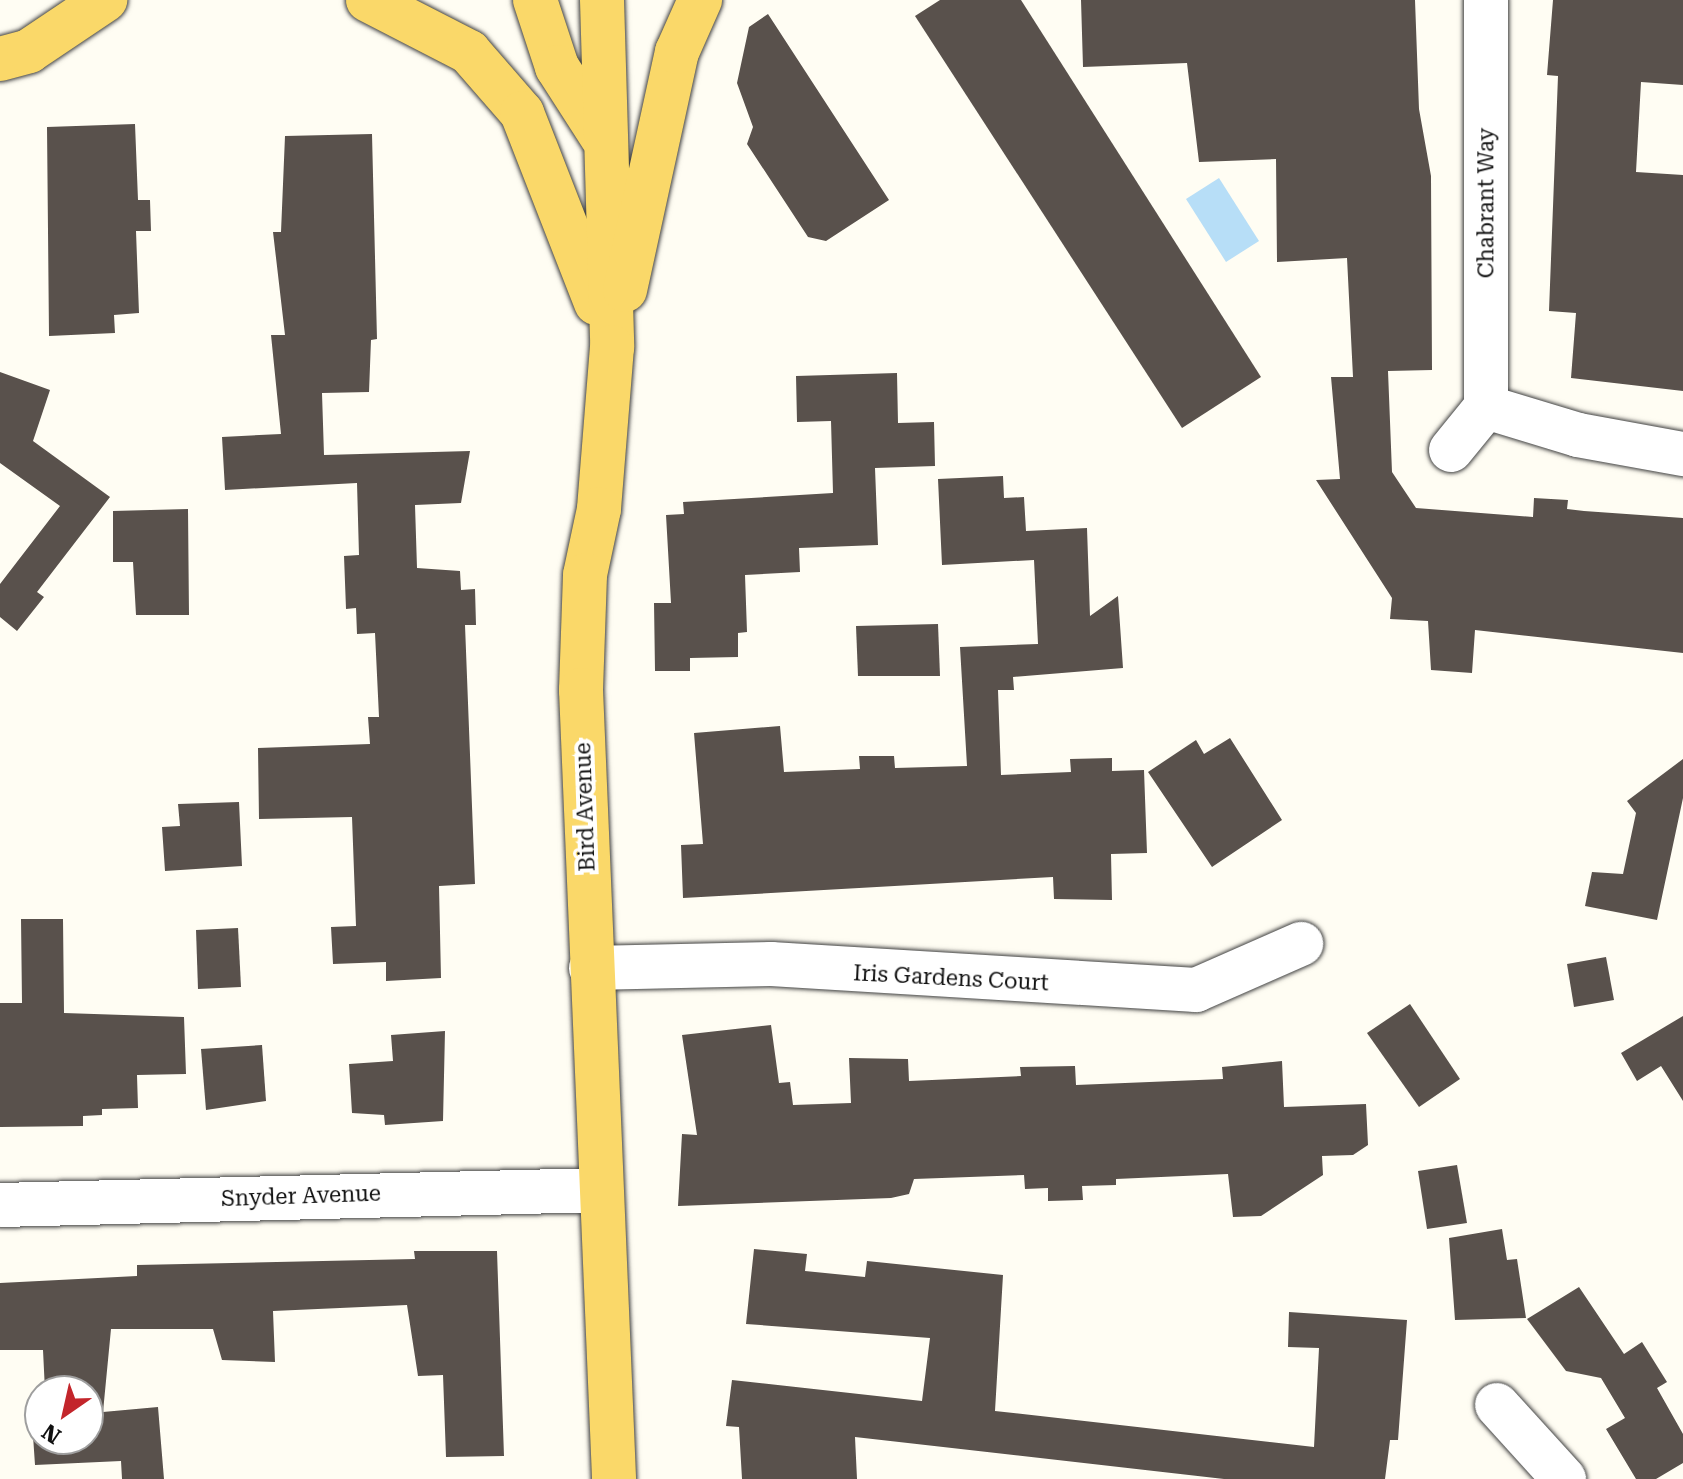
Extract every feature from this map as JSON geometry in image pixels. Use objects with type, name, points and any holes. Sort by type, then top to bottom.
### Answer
[{"type":"main road","points":[[0,59],[29,51],[105,0]]},
{"type":"main road","points":[[368,0],[469,52],[522,113],[612,347]]},
{"type":"main road","points":[[535,0],[557,67],[602,137]]},
{"type":"main road","name":"Bird Avenue","points":[[602,0],[602,137],[612,347],[599,509],[584,589],[591,968],[614,1479]]},
{"type":"main road","points":[[612,347],[677,52],[700,0]]},
{"type":"street","name":"Chabrant Way","points":[[1486,0],[1486,407]]},
{"type":"street","points":[[1451,450],[1486,407],[1578,435],[1683,454]]},
{"type":"street","name":"Iris Gardens Court","points":[[591,968],[771,964],[1196,990],[1301,944]]},
{"type":"street","name":"Snyder Avenue","points":[[0,1205],[601,1190]]},
{"type":"street","points":[[1497,1405],[1564,1479]]},
{"type":"water","points":[[1219,178],[1259,241],[1226,262],[1186,199]]},
{"type":"building","points":[[940,0],[1021,0],[1261,377],[1182,428],[915,16]]},
{"type":"building","points":[[1081,0],[1415,0],[1419,109],[1431,176],[1432,370],[1388,371],[1392,472],[1416,508],[1533,517],[1534,498],[1568,500],[1567,509],[1683,518],[1683,653],[1475,630],[1472,673],[1431,670],[1428,621],[1390,619],[1392,598],[1316,480],[1340,479],[1331,377],[1353,377],[1347,258],[1277,262],[1276,159],[1199,162],[1187,63],[1083,67]]},
{"type":"building","points":[[1553,0],[1683,0],[1683,85],[1641,82],[1636,172],[1683,175],[1683,391],[1571,378],[1576,313],[1549,311],[1558,76],[1547,75]]},
{"type":"building","points":[[768,14],[889,200],[826,241],[808,237],[747,144],[753,127],[737,83],[749,27]]},
{"type":"building","points":[[135,124],[138,200],[150,200],[151,231],[136,231],[139,313],[114,315],[115,333],[49,336],[47,127]]},
{"type":"building","points":[[372,134],[377,339],[371,340],[369,392],[322,393],[324,455],[470,451],[461,503],[415,505],[417,568],[460,571],[461,590],[475,589],[476,625],[465,625],[475,884],[439,886],[441,978],[386,981],[386,962],[333,964],[331,927],[356,926],[352,817],[259,819],[258,748],[370,744],[368,717],[379,717],[375,633],[357,634],[356,608],[346,609],[344,556],[359,555],[357,483],[225,490],[222,437],[281,434],[271,335],[285,335],[273,232],[281,232],[285,136]]},
{"type":"building","points":[[0,372],[50,390],[33,441],[110,497],[37,592],[44,597],[17,631],[0,617],[0,584],[60,506],[0,463]]},
{"type":"building","points":[[897,373],[898,423],[934,422],[935,466],[875,468],[878,545],[799,548],[800,572],[745,575],[747,632],[738,633],[738,657],[690,658],[690,671],[655,671],[654,603],[671,603],[666,515],[684,514],[683,502],[833,493],[831,421],[797,422],[796,376]]},
{"type":"building","points":[[1003,476],[1004,498],[1024,497],[1026,531],[1087,528],[1090,616],[1118,596],[1123,668],[1013,677],[1014,690],[998,690],[1001,775],[1071,772],[1070,759],[1112,758],[1112,771],[1144,770],[1147,853],[1111,854],[1112,900],[1054,899],[1053,877],[683,898],[681,845],[703,844],[694,733],[780,726],[784,772],[860,769],[859,756],[894,756],[895,768],[967,766],[960,647],[1038,644],[1034,560],[942,565],[938,479]]},
{"type":"building","points":[[188,509],[189,615],[136,615],[133,562],[113,562],[113,511]]},
{"type":"building","points":[[938,624],[940,676],[858,676],[856,626]]},
{"type":"building","points":[[1230,738],[1282,820],[1212,867],[1148,772],[1196,740],[1204,754]]},
{"type":"building","points":[[1683,759],[1683,798],[1657,920],[1585,906],[1592,872],[1623,874],[1636,813],[1627,801]]},
{"type":"building","points":[[239,802],[242,866],[165,871],[162,827],[180,826],[178,804]]},
{"type":"building","points":[[21,919],[63,919],[64,1013],[184,1017],[186,1074],[137,1075],[138,1108],[102,1109],[102,1115],[83,1116],[83,1126],[0,1127],[0,1003],[22,1003]]},
{"type":"building","points":[[238,928],[241,987],[198,989],[196,930]]},
{"type":"building","points":[[1606,957],[1614,1000],[1574,1007],[1567,964]]},
{"type":"building","points":[[1410,1004],[1460,1079],[1419,1107],[1367,1033]]},
{"type":"building","points":[[1683,1016],[1683,1101],[1661,1066],[1637,1081],[1621,1053]]},
{"type":"building","points":[[771,1025],[779,1083],[790,1082],[793,1105],[851,1103],[849,1058],[908,1059],[909,1081],[1021,1076],[1020,1067],[1075,1066],[1076,1085],[1223,1079],[1222,1067],[1282,1061],[1284,1107],[1366,1104],[1368,1145],[1353,1155],[1322,1156],[1323,1175],[1261,1216],[1233,1217],[1228,1174],[1116,1179],[1116,1185],[1082,1186],[1083,1200],[1048,1201],[1048,1188],[1025,1189],[1024,1175],[914,1179],[909,1194],[891,1198],[678,1206],[682,1134],[697,1135],[682,1035]]},
{"type":"building","points":[[445,1031],[443,1121],[385,1125],[384,1115],[352,1113],[349,1064],[393,1061],[391,1035]]},
{"type":"building","points":[[262,1045],[266,1101],[206,1110],[201,1049]]},
{"type":"building","points":[[1457,1165],[1467,1223],[1427,1229],[1418,1171]]},
{"type":"building","points":[[1502,1229],[1507,1260],[1517,1259],[1526,1318],[1455,1320],[1449,1238]]},
{"type":"building","points":[[754,1249],[807,1254],[805,1271],[865,1277],[867,1261],[1003,1275],[995,1411],[1314,1447],[1319,1348],[1288,1347],[1289,1312],[1407,1320],[1398,1440],[1390,1440],[1385,1479],[1224,1479],[855,1437],[857,1479],[742,1479],[739,1427],[726,1426],[732,1380],[922,1401],[930,1338],[746,1324]]},
{"type":"building","points":[[414,1251],[497,1251],[504,1456],[446,1457],[443,1375],[418,1376],[407,1305],[273,1311],[275,1362],[222,1360],[213,1329],[111,1329],[104,1402],[104,1375],[44,1375],[43,1350],[0,1350],[0,1283],[137,1276],[137,1265],[415,1259]]},
{"type":"building","points":[[1579,1287],[1624,1354],[1642,1342],[1667,1382],[1657,1388],[1683,1434],[1683,1463],[1656,1479],[1636,1479],[1606,1429],[1625,1418],[1601,1378],[1566,1371],[1527,1319]]},
{"type":"building","points":[[158,1407],[164,1479],[122,1479],[121,1461],[35,1465],[34,1455],[104,1455],[104,1412]]}]
